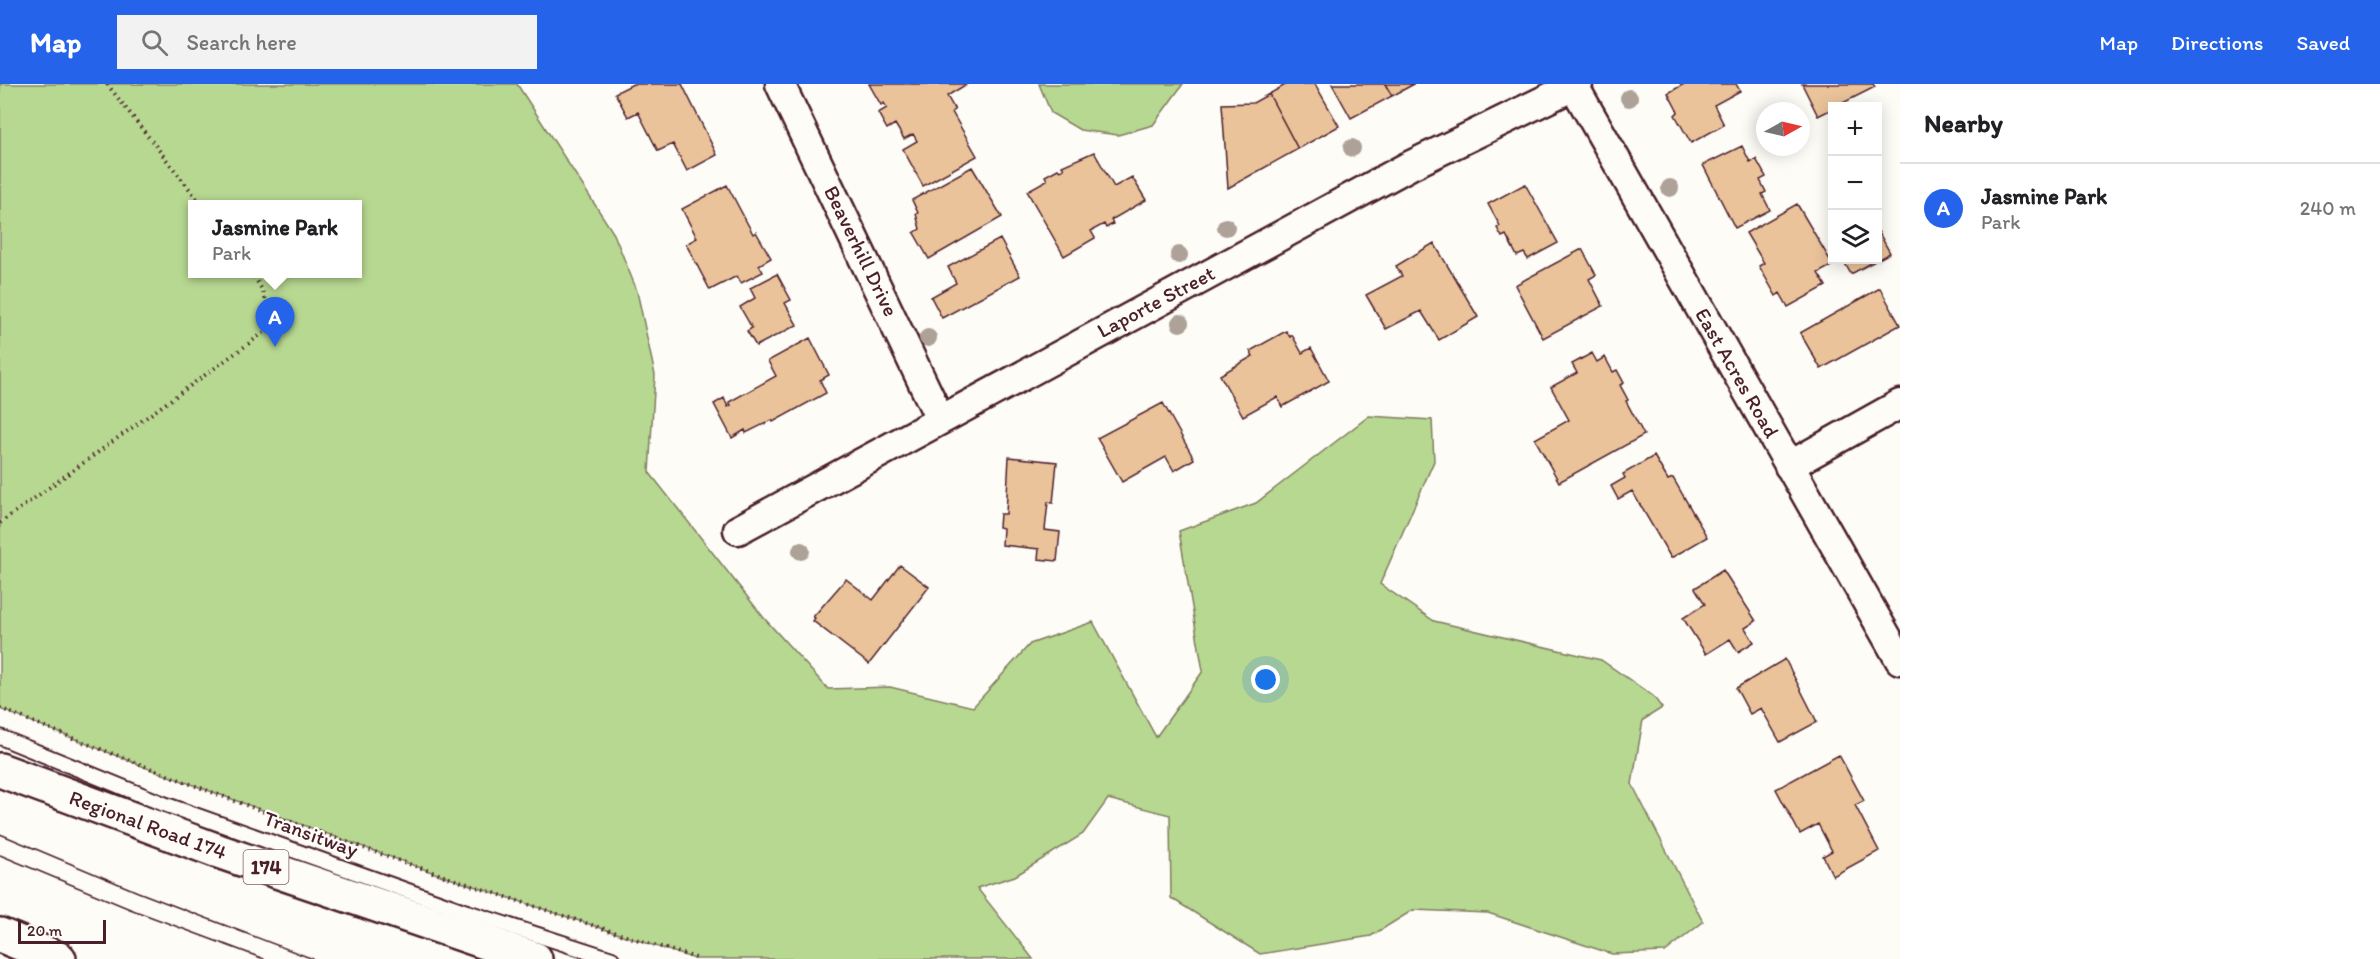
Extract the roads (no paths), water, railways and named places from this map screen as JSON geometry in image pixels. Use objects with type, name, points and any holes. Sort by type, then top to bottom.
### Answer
[{"type":"highway","name":"Regional Road 174","points":[[0,770],[218,851],[535,959]]},
{"type":"highway","points":[[0,935],[58,959]]},
{"type":"street","name":"Beaverhill Drive","points":[[780,84],[940,419]]},
{"type":"street","name":"Laporte Street","points":[[738,530],[1409,166],[1576,85]]},
{"type":"street","name":"East Acres Road","points":[[1576,85],[1900,660]]},
{"type":"street","points":[[1789,466],[1900,404]]},
{"type":"lane","name":"Transitway","points":[[0,737],[164,804],[467,912],[612,959]]},
{"type":"tram line","points":[[0,834],[138,892],[313,959]]},
{"type":"tram line","points":[[0,855],[130,909],[264,959]]},
{"type":"place","name":"Jasmine Park","points":[[275,347]]}]
